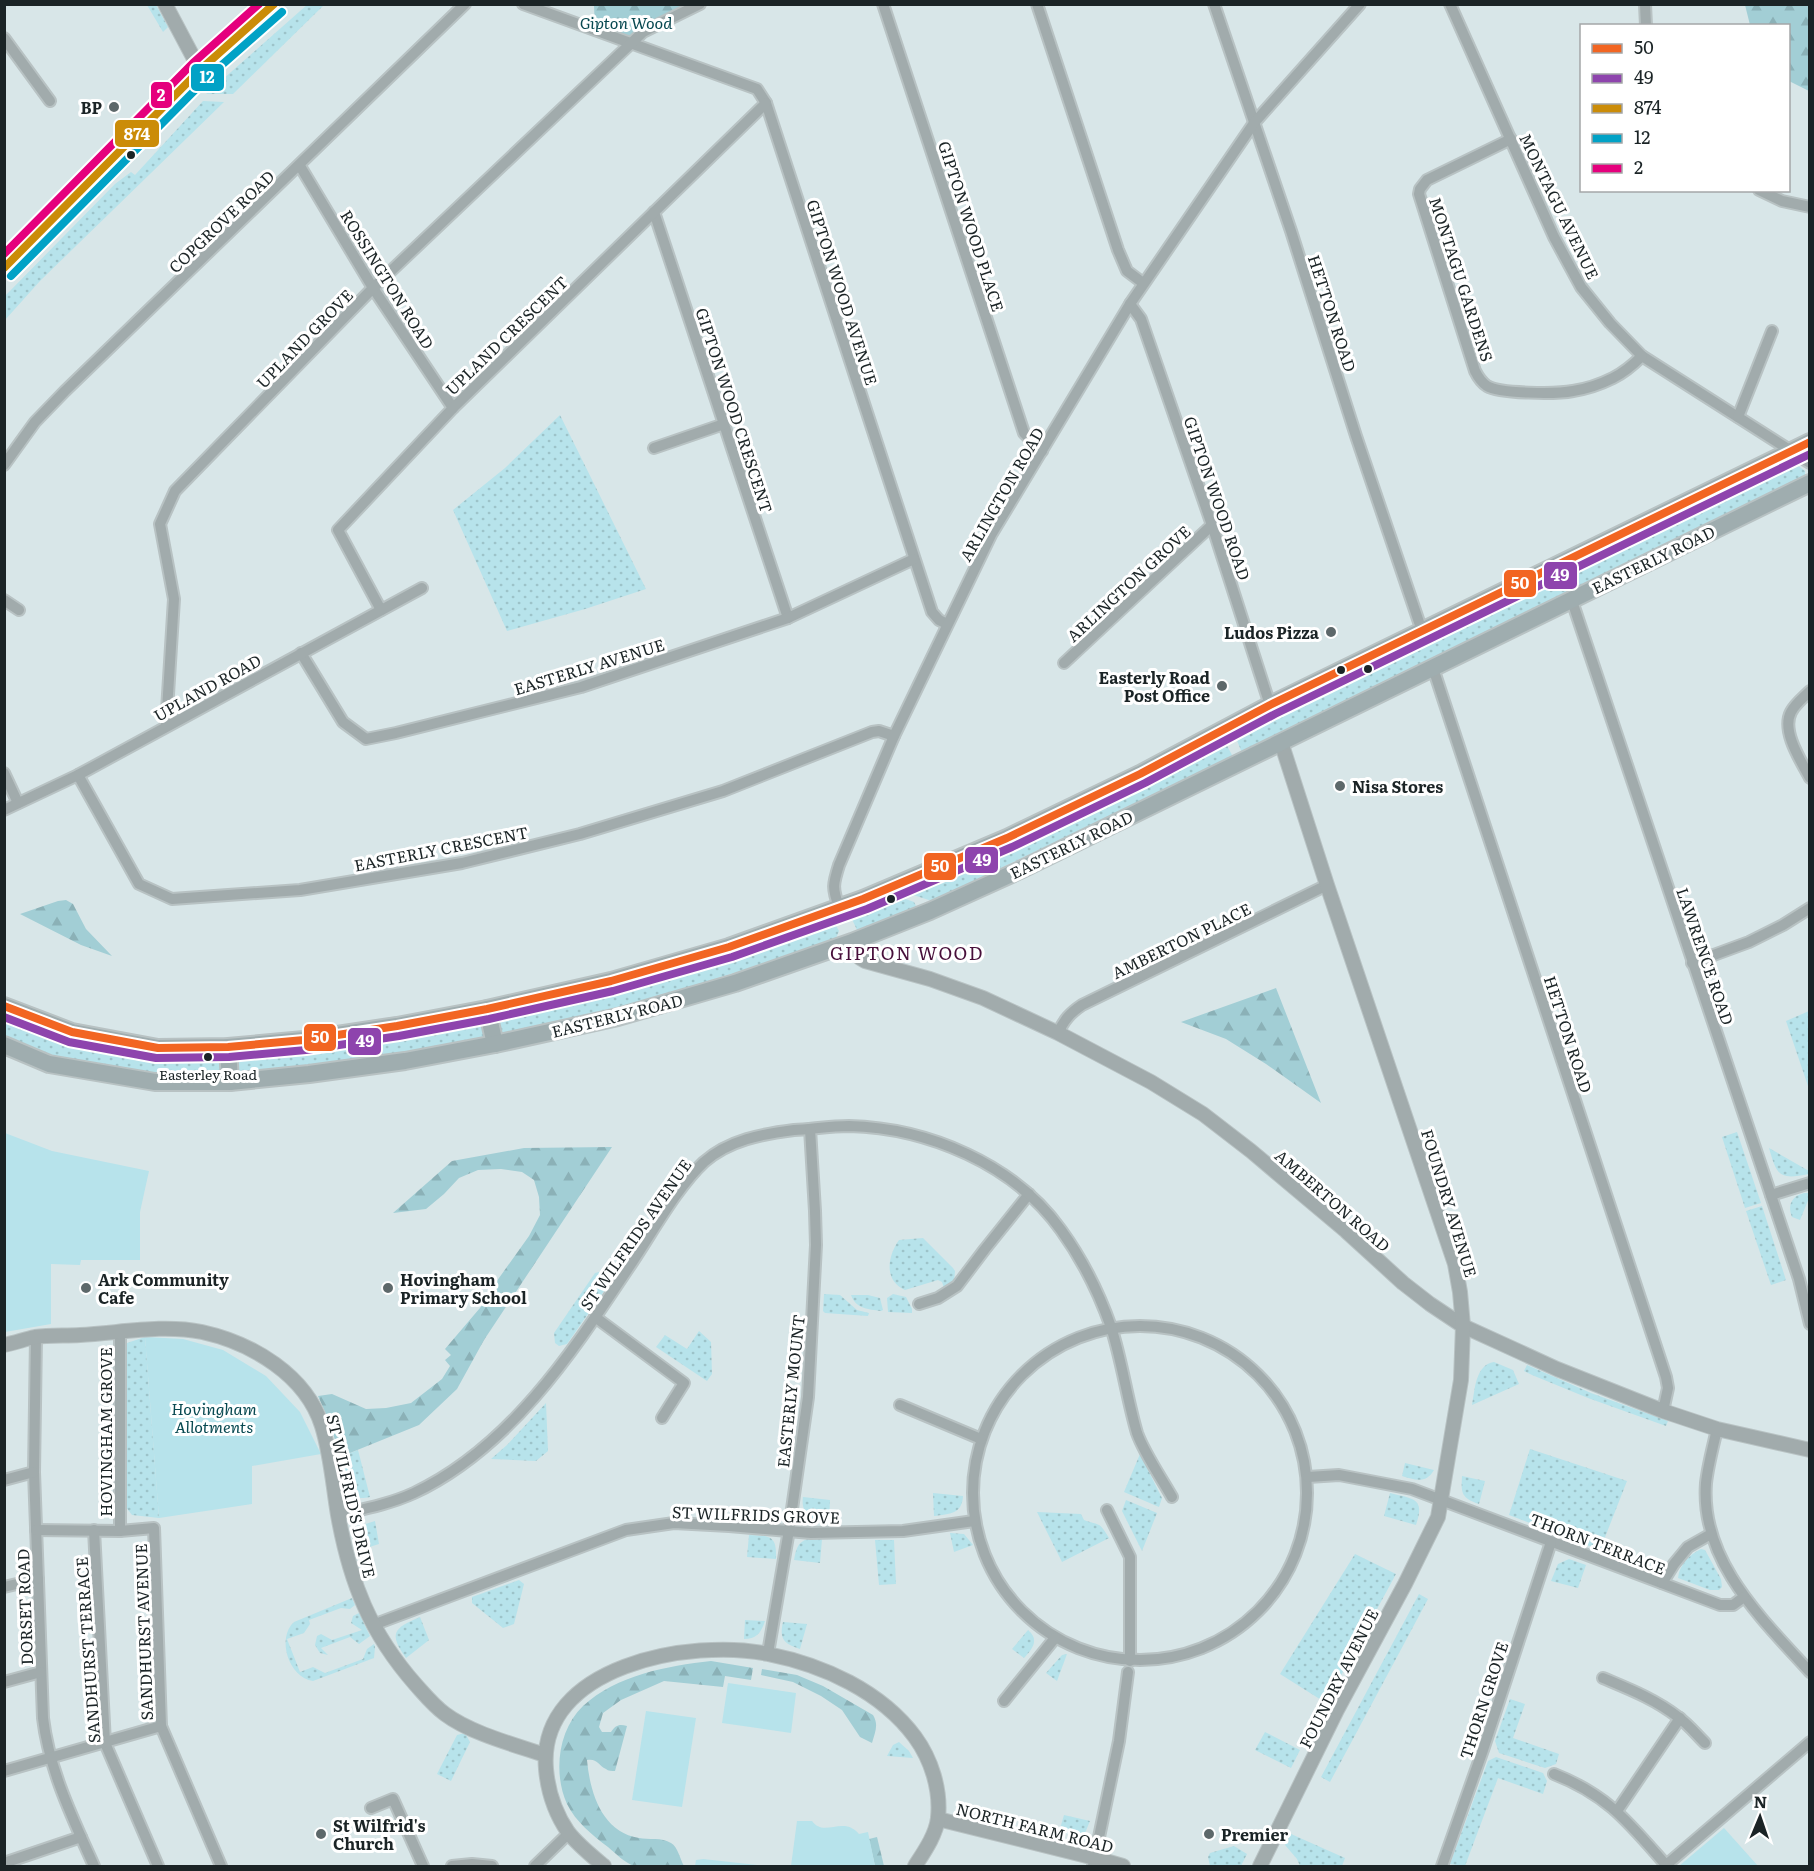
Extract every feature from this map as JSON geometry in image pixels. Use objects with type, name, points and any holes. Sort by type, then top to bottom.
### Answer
[{"type":"main road","name":"EASTERLY ROAD","points":[[4,1006],[72,1032],[158,1048],[228,1047],[304,1041],[397,1026],[611,981],[719,950],[864,899],[1006,838],[1140,774],[1270,705],[1809,442]]},
{"type":"main road","name":"EASTERLY ROAD","points":[[4,1045],[49,1064],[155,1082],[230,1082],[405,1061],[495,1044],[618,1017],[735,982],[852,942],[930,911],[1020,870],[1809,483]]},
{"type":"main road","points":[[487,1008],[495,1044]]},
{"type":"main road","points":[[228,1047],[230,1082]]},
{"type":"street","points":[[165,4],[200,70]]},
{"type":"street","points":[[4,269],[200,70],[275,4]]},
{"type":"street","name":"COPGROVE ROAD","points":[[4,465],[35,422],[65,391],[465,4]]},
{"type":"street","points":[[523,4],[757,89],[766,103]]},
{"type":"street","points":[[632,44],[643,32],[700,4]]},
{"type":"street","name":"GIPTON WOOD PLACE","points":[[884,4],[1024,433],[1042,451]]},
{"type":"street","points":[[1037,4],[1118,250],[1127,271],[1143,283]]},
{"type":"street","name":"HETTON ROAD","points":[[1214,4],[1422,631]]},
{"type":"street","name":"ARLINGTON ROAD","points":[[838,907],[833,892],[839,865],[894,736],[991,536],[1143,283],[1254,123],[1360,4]]},
{"type":"street","name":"MONTAGU AVENUE","points":[[1450,4],[1554,237],[1581,288],[1642,356],[1809,463]]},
{"type":"street","points":[[1645,4],[1646,24]]},
{"type":"street","points":[[4,38],[50,101]]},
{"type":"street","name":"UPLAND GROVE","points":[[166,726],[174,599],[160,524],[175,491],[373,288],[632,44]]},
{"type":"street","name":"UPLAND CRESCENT","points":[[381,610],[338,530],[453,408],[766,103]]},
{"type":"street","name":"GIPTON WOOD AVENUE","points":[[766,103],[932,612],[939,620],[947,624]]},
{"type":"street","name":"MONTAGU GARDENS","points":[[1510,139],[1427,180],[1419,194],[1479,379],[1493,389],[1540,392],[1573,391],[1611,379],[1626,371],[1642,356]]},
{"type":"street","name":"ROSSINGTON ROAD","points":[[300,166],[373,288],[453,408]]},
{"type":"street","points":[[1763,192],[1782,201],[1809,207]]},
{"type":"street","name":"GIPTON WOOD CRESCENT","points":[[654,212],[788,618]]},
{"type":"street","name":"GIPTON WOOD ROAD","points":[[1130,304],[1141,319],[1212,525],[1270,705]]},
{"type":"street","points":[[1738,417],[1772,331]]},
{"type":"street","points":[[654,448],[724,424]]},
{"type":"street","name":"ARLINGTON GROVE","points":[[1064,663],[1212,525]]},
{"type":"street","name":"EASTERLY AVENUE","points":[[302,653],[343,722],[366,739],[581,687],[788,618],[914,559]]},
{"type":"street","name":"UPLAND ROAD","points":[[4,810],[78,776],[422,588]]},
{"type":"street","name":"LAWRENCE ROAD","points":[[1571,598],[1799,1279],[1809,1324]]},
{"type":"street","points":[[4,600],[18,610]]},
{"type":"street","name":"HETTON ROAD","points":[[1433,668],[1666,1377],[1668,1388],[1663,1411]]},
{"type":"street","points":[[1809,691],[1791,711],[1788,719],[1790,736],[1809,778]]},
{"type":"street","name":"EASTERLY CRESCENT","points":[[78,776],[139,884],[172,899],[300,890],[462,862],[580,834],[723,791],[872,732],[879,731],[894,736]]},
{"type":"street","name":"FOUNDRY AVENUE","points":[[1260,1866],[1337,1710],[1405,1584],[1438,1517],[1461,1380],[1463,1326],[1455,1264],[1281,742]]},
{"type":"street","points":[[4,772],[18,803]]},
{"type":"street","name":"AMBERTON PLACE","points":[[1058,1033],[1064,1020],[1082,1005],[1327,885]]},
{"type":"street","points":[[1692,963],[1749,942],[1783,925],[1809,908]]},
{"type":"street","name":"AMBERTON ROAD","points":[[852,942],[860,958],[865,961],[983,998],[1058,1033],[1151,1082],[1203,1114],[1251,1150],[1403,1283],[1463,1326],[1557,1369],[1663,1411],[1717,1429],[1809,1450]]},
{"type":"street","name":"ST WILFRIDS AVENUE","points":[[338,1515],[382,1505],[415,1492],[453,1471],[490,1442],[527,1405],[595,1317],[686,1182],[705,1161],[747,1138],[776,1132],[849,1126],[889,1130],[933,1141],[970,1156],[1004,1175],[1029,1194],[1059,1227],[1080,1260],[1111,1328],[1138,1437],[1172,1497]]},
{"type":"street","name":"EASTERLY MOUNT","points":[[768,1653],[808,1397],[816,1211],[810,1129]]},
{"type":"street","points":[[1771,1195],[1809,1184]]},
{"type":"street","points":[[919,1304],[938,1298],[957,1286],[1029,1194]]},
{"type":"street","points":[[595,1317],[684,1383],[662,1418]]},
{"type":"street","points":[[1166,1327],[1219,1344],[1263,1378],[1294,1424],[1308,1477],[1303,1535],[1280,1587],[1239,1629],[1188,1654],[1129,1666],[1091,1654],[1055,1638],[1025,1616],[1001,1588],[984,1556],[974,1521],[973,1479],[981,1439],[1001,1399],[1031,1366],[1068,1341],[1111,1328],[1166,1327]]},
{"type":"street","name":"ST WILFRID'S DRIVE","points":[[4,1345],[36,1337],[153,1329],[202,1332],[227,1340],[273,1362],[298,1384],[312,1403],[321,1424],[329,1454],[338,1515],[351,1571],[373,1625],[406,1673],[445,1714],[477,1731],[545,1755]]},
{"type":"street","name":"HOVINGHAM GROVE","points":[[120,1332],[120,1531]]},
{"type":"street","name":"DORSET ROAD","points":[[36,1337],[34,1472],[45,1734],[65,1798],[94,1866]]},
{"type":"street","points":[[900,1405],[981,1439]]},
{"type":"street","points":[[1717,1429],[1706,1486],[1711,1534],[1723,1561],[1744,1597],[1809,1672]]},
{"type":"street","points":[[4,1480],[34,1472]]},
{"type":"street","name":"THORN TERRACE","points":[[1308,1477],[1339,1474],[1412,1489],[1720,1605],[1733,1605],[1744,1597]]},
{"type":"street","points":[[1094,1862],[1119,1741],[1129,1666],[1131,1557],[1107,1510]]},
{"type":"street","name":"ST WILFRIDS GROVE","points":[[373,1625],[626,1530],[674,1524],[811,1533],[903,1531],[974,1521]]},
{"type":"street","name":"SANDHURST AVENUE","points":[[120,1531],[154,1528],[161,1726],[221,1866]]},
{"type":"street","points":[[36,1530],[120,1531]]},
{"type":"street","name":"SANDHURST TERRACE","points":[[94,1530],[105,1743],[158,1866]]},
{"type":"street","points":[[1662,1583],[1688,1547],[1711,1534]]},
{"type":"street","name":"THORN GROVE","points":[[1442,1866],[1483,1750],[1551,1542]]},
{"type":"street","points":[[4,1587],[39,1579]]},
{"type":"street","points":[[1004,1701],[1055,1638]]},
{"type":"street","points":[[604,1866],[569,1833],[556,1810],[548,1787],[545,1755],[549,1735],[557,1717],[572,1698],[591,1683],[617,1670],[649,1659],[681,1652],[711,1650],[768,1653],[796,1661],[855,1684],[898,1716],[920,1744],[931,1765],[937,1790],[938,1819],[928,1845],[915,1866]]},
{"type":"street","points":[[4,1682],[41,1672]]},
{"type":"street","points":[[1603,1678],[1658,1702],[1680,1718],[1705,1743]]},
{"type":"street","points":[[1617,1810],[1680,1718]]},
{"type":"street","points":[[4,1771],[161,1726]]},
{"type":"street","points":[[1554,1774],[1573,1782],[1617,1810],[1665,1866],[1809,1742]]},
{"type":"street","points":[[371,1808],[393,1799],[423,1866]]},
{"type":"street","name":"NORTH FARM ROAD","points":[[938,1819],[1094,1862],[1123,1866]]},
{"type":"street","points":[[535,1866],[569,1833]]},
{"type":"street","points":[[4,1863],[81,1837]]},
{"type":"street","points":[[453,1866],[472,1864],[492,1866]]},
{"type":"green space","points":[[308,4],[324,5],[233,94],[206,94]]},
{"type":"green space","points":[[147,5],[156,5],[168,27],[163,32]]},
{"type":"green space","name":"Gipton Wood","points":[[594,5],[700,5],[632,44],[595,30]]},
{"type":"green space","points":[[1745,5],[1809,5],[1809,91],[1790,82],[1790,24],[1750,24]]},
{"type":"green space","points":[[203,101],[224,102],[40,281],[5,320],[5,296],[115,184],[131,172],[135,175]]},
{"type":"green space","points":[[560,415],[646,589],[507,631],[453,510],[505,468]]},
{"type":"green space","points":[[1787,461],[1792,461],[1805,471],[1805,476],[1242,753],[1234,733]]},
{"type":"green space","points":[[1223,738],[1233,757],[932,901],[907,893],[907,889],[1041,827]]},
{"type":"green space","points":[[894,895],[914,902],[916,906],[860,931],[857,930],[851,917],[852,912]]},
{"type":"green space","points":[[66,900],[73,904],[86,929],[112,956],[81,945],[20,914]]},
{"type":"green space","points":[[828,920],[834,922],[839,931],[836,938],[797,953],[661,996],[504,1035],[500,1033],[497,1015],[731,953]]},
{"type":"green space","points":[[1276,988],[1321,1103],[1226,1039],[1181,1022]]},
{"type":"green space","points":[[1809,1011],[1809,1089],[1786,1021]]},
{"type":"green space","points":[[5,1016],[35,1028],[124,1050],[149,1054],[219,1055],[221,1056],[221,1071],[216,1075],[156,1075],[75,1061],[5,1039]]},
{"type":"green space","points":[[479,1018],[485,1035],[482,1038],[376,1057],[237,1073],[235,1054]]},
{"type":"green space","points":[[1737,1132],[1761,1203],[1745,1208],[1722,1137]]},
{"type":"green space","points":[[5,1133],[52,1151],[149,1171],[140,1212],[140,1260],[81,1260],[80,1265],[51,1264],[51,1324],[5,1332]]},
{"type":"green space","points":[[612,1147],[484,1340],[457,1389],[419,1425],[340,1457],[330,1423],[318,1396],[332,1394],[366,1409],[386,1408],[411,1403],[442,1379],[450,1366],[445,1360],[451,1355],[445,1349],[497,1288],[494,1285],[529,1236],[540,1215],[539,1197],[534,1180],[522,1172],[501,1169],[478,1170],[459,1178],[426,1209],[393,1213],[452,1161],[524,1148]]},
{"type":"green space","points":[[1769,1148],[1809,1171],[1809,1174],[1785,1176],[1781,1174],[1774,1165]]},
{"type":"green space","points":[[1809,1193],[1809,1198],[1800,1220],[1792,1217],[1790,1205],[1796,1196]]},
{"type":"green space","points":[[1762,1206],[1786,1280],[1771,1285],[1746,1211]]},
{"type":"green space","points":[[923,1238],[953,1268],[954,1282],[944,1288],[942,1282],[938,1280],[905,1290],[898,1286],[891,1275],[892,1254],[899,1240]]},
{"type":"green space","points":[[603,1271],[609,1274],[611,1281],[567,1344],[559,1346],[555,1343],[554,1333],[595,1273]]},
{"type":"green space","points":[[824,1294],[840,1295],[857,1310],[869,1313],[868,1316],[825,1313],[823,1311]]},
{"type":"green space","points":[[893,1294],[906,1297],[912,1313],[888,1312],[887,1298]]},
{"type":"green space","points":[[851,1295],[880,1298],[883,1310],[863,1308],[853,1300]]},
{"type":"green space","points":[[699,1331],[711,1342],[712,1374],[707,1381],[656,1347],[665,1335],[687,1349]]},
{"type":"green space","points":[[145,1337],[159,1518],[132,1515],[125,1506],[124,1344]]},
{"type":"green space","name":"Hovingham Allotments","points":[[145,1337],[183,1339],[223,1350],[266,1376],[300,1412],[321,1454],[252,1466],[252,1504],[159,1518]]},
{"type":"green space","points":[[1494,1362],[1513,1370],[1519,1384],[1472,1405],[1479,1373],[1488,1364]]},
{"type":"green space","points":[[1527,1365],[1591,1393],[1668,1421],[1666,1426],[1532,1375],[1524,1371]]},
{"type":"green space","points":[[546,1403],[548,1451],[536,1461],[491,1459],[507,1445]]},
{"type":"green space","points":[[1530,1449],[1627,1481],[1600,1550],[1509,1515]]},
{"type":"green space","points":[[358,1450],[370,1497],[353,1497],[348,1493],[343,1481],[340,1457]]},
{"type":"green space","points":[[1140,1454],[1162,1498],[1159,1507],[1124,1492]]},
{"type":"green space","points":[[1405,1463],[1434,1470],[1424,1479],[1411,1479],[1402,1476]]},
{"type":"green space","points":[[1462,1476],[1485,1481],[1479,1504],[1463,1494]]},
{"type":"green space","points":[[933,1493],[963,1496],[962,1502],[958,1510],[954,1512],[934,1516]]},
{"type":"green space","points":[[1390,1493],[1411,1498],[1418,1504],[1419,1516],[1416,1525],[1384,1516]]},
{"type":"green space","points":[[803,1497],[830,1500],[829,1522],[809,1516],[804,1508]]},
{"type":"green space","points":[[1126,1500],[1157,1513],[1142,1551],[1122,1511]]},
{"type":"green space","points":[[1037,1512],[1081,1514],[1084,1520],[1101,1526],[1109,1538],[1062,1562]]},
{"type":"green space","points":[[375,1521],[379,1544],[357,1551],[353,1536],[356,1527]]},
{"type":"green space","points":[[950,1533],[964,1534],[973,1545],[954,1552]]},
{"type":"green space","points":[[749,1535],[771,1539],[775,1546],[776,1559],[747,1557]]},
{"type":"green space","points":[[808,1539],[822,1539],[820,1563],[794,1560],[799,1544]]},
{"type":"green space","points":[[875,1540],[894,1540],[896,1584],[879,1585]]},
{"type":"green space","points":[[1701,1549],[1705,1550],[1721,1579],[1722,1587],[1719,1590],[1710,1590],[1678,1578],[1680,1569],[1686,1560]]},
{"type":"green space","points":[[1355,1554],[1396,1574],[1326,1703],[1280,1674]]},
{"type":"green space","points":[[1569,1559],[1586,1565],[1578,1588],[1551,1581],[1558,1564]]},
{"type":"green space","points":[[519,1580],[524,1584],[514,1624],[503,1628],[472,1603],[472,1597]]},
{"type":"green space","points":[[1419,1594],[1428,1599],[1330,1782],[1321,1777]]},
{"type":"green space","points":[[352,1598],[355,1605],[350,1609],[341,1608],[309,1620],[310,1624],[304,1633],[287,1639],[300,1672],[313,1667],[325,1673],[363,1659],[367,1649],[374,1644],[374,1658],[313,1681],[297,1673],[286,1647],[286,1638],[294,1622]]},
{"type":"green space","points":[[359,1613],[370,1636],[359,1644],[350,1637],[321,1648],[328,1655],[320,1653],[315,1645],[317,1636],[321,1634],[332,1640],[362,1630],[351,1623],[353,1616]]},
{"type":"green space","points":[[420,1617],[429,1640],[406,1658],[397,1643],[397,1632],[399,1628]]},
{"type":"green space","points":[[745,1620],[765,1621],[758,1634],[744,1639]]},
{"type":"green space","points":[[783,1622],[807,1624],[800,1649],[787,1643],[782,1637]]},
{"type":"green space","points":[[1028,1630],[1034,1637],[1034,1644],[1024,1658],[1012,1649]]},
{"type":"green space","points":[[1067,1654],[1057,1681],[1046,1673],[1062,1655]]},
{"type":"green space","points":[[711,1661],[753,1668],[751,1680],[725,1676],[723,1687],[664,1681],[621,1700],[603,1713],[599,1727],[602,1732],[611,1732],[620,1725],[627,1726],[615,1771],[607,1770],[593,1760],[587,1760],[591,1785],[600,1809],[616,1828],[626,1834],[671,1843],[684,1866],[650,1868],[634,1866],[590,1833],[575,1817],[567,1804],[559,1766],[563,1739],[568,1727],[583,1706],[596,1695],[611,1687],[627,1679],[660,1669]]},
{"type":"green space","points":[[762,1669],[797,1675],[823,1686],[873,1715],[876,1725],[872,1743],[860,1737],[842,1710],[793,1682],[761,1675]]},
{"type":"green space","points":[[728,1683],[796,1693],[791,1733],[722,1723]]},
{"type":"green space","points":[[1510,1699],[1525,1704],[1513,1738],[1559,1754],[1556,1764],[1545,1768],[1499,1753],[1495,1741]]},
{"type":"green space","points":[[646,1711],[696,1718],[682,1807],[632,1800]]},
{"type":"green space","points":[[1265,1732],[1300,1750],[1291,1768],[1255,1750]]},
{"type":"green space","points":[[465,1733],[470,1742],[451,1781],[437,1774],[457,1735]]},
{"type":"green space","points":[[899,1742],[913,1758],[887,1756],[893,1745]]},
{"type":"green space","points":[[1496,1757],[1543,1773],[1547,1781],[1543,1794],[1498,1778],[1465,1866],[1450,1864],[1488,1761]]},
{"type":"green space","points":[[1064,1815],[1090,1821],[1085,1833],[1077,1836],[1059,1832]]},
{"type":"green space","points":[[797,1821],[812,1821],[822,1828],[847,1826],[859,1834],[868,1832],[875,1866],[791,1866]]},
{"type":"green space","points":[[1724,1828],[1758,1866],[1679,1866]]},
{"type":"green space","points":[[1291,1834],[1345,1858],[1342,1866],[1300,1866],[1285,1845]]},
{"type":"green space","points":[[877,1837],[884,1866],[875,1866],[869,1839]]},
{"type":"green space","points":[[1234,1846],[1247,1854],[1241,1866],[1210,1866],[1208,1857],[1210,1853]]},
{"type":"green space","points":[[696,1860],[767,1866],[695,1866]]},
{"type":"transit line","name":"2","points":[[4,254],[193,63],[259,4]]},
{"type":"transit line","name":"874","points":[[4,268],[200,70],[274,4]]},
{"type":"transit line","name":"12","points":[[11,276],[207,78],[282,12]]},
{"type":"transit line","name":"50","points":[[4,1006],[72,1032],[158,1048],[228,1047],[304,1040],[487,1009],[611,981],[729,947],[863,899],[1007,838],[1140,774],[1270,705],[1810,442]]},
{"type":"transit line","name":"49","points":[[4,1017],[69,1042],[156,1058],[229,1057],[306,1050],[489,1019],[613,991],[732,957],[867,909],[1012,847],[1145,783],[1275,714],[1810,454]]},
{"type":"place","name":"BP","points":[[114,107]]},
{"type":"place","name":"Ludos Pizza","points":[[1331,632]]},
{"type":"place","name":"Easterly Road Post Office","points":[[1222,686]]},
{"type":"place","name":"Nisa Stores","points":[[1340,786]]},
{"type":"place","name":"Easterley Road","points":[[208,1057]]},
{"type":"place","name":"Ark Community Cafe","points":[[86,1288]]},
{"type":"place","name":"Hovingham Primary School","points":[[388,1288]]},
{"type":"place","name":"St Wilfrid's Church","points":[[321,1834]]},
{"type":"place","name":"Premier","points":[[1209,1834]]},
{"type":"district","name":"GIPTON WOOD","points":[[907,952]]}]
